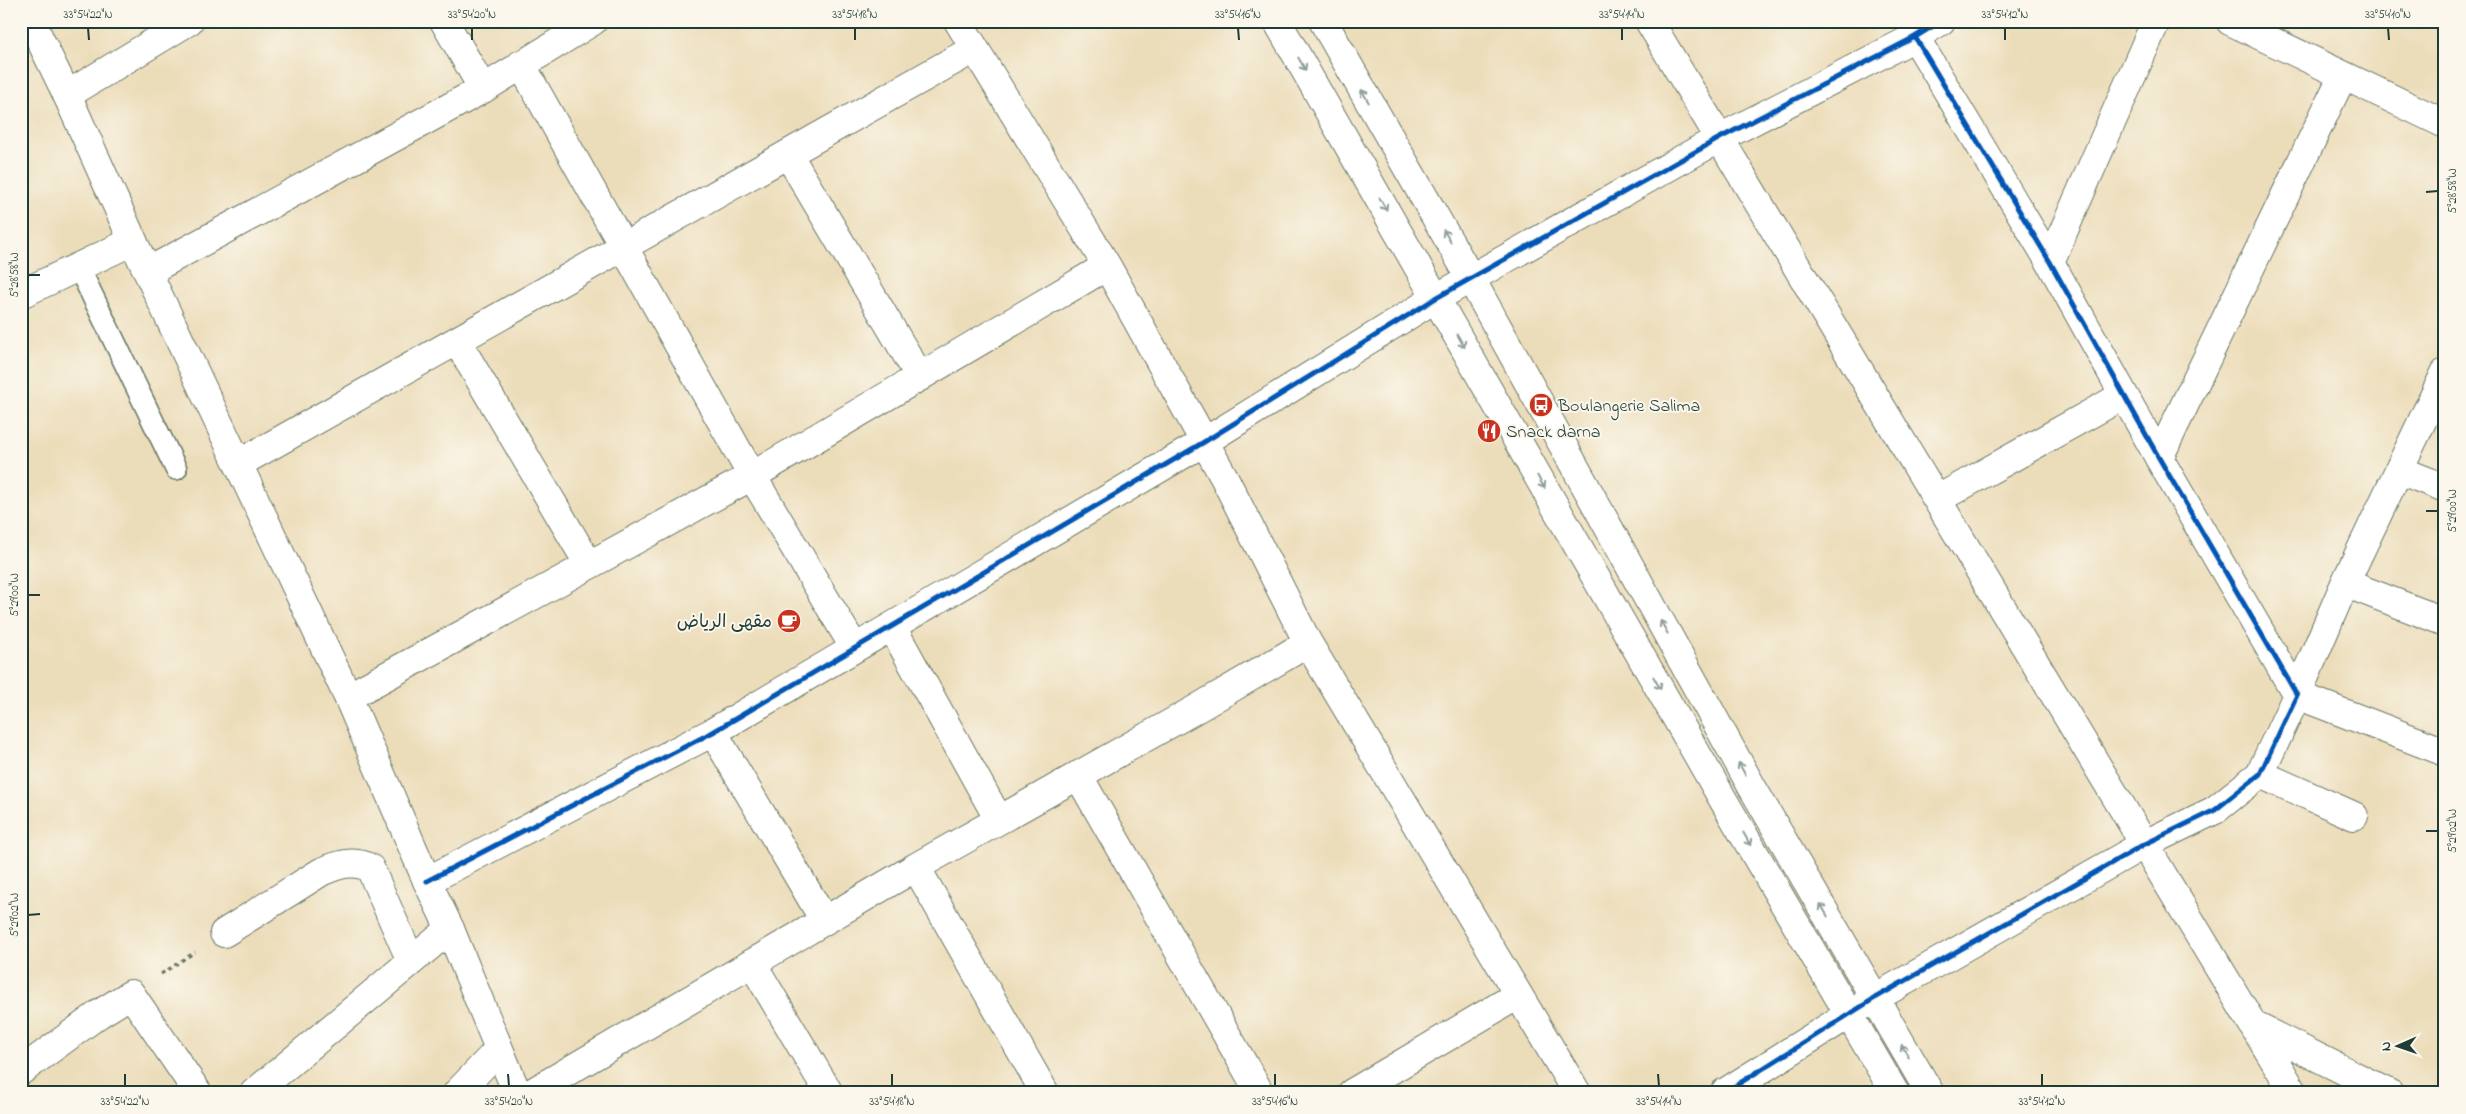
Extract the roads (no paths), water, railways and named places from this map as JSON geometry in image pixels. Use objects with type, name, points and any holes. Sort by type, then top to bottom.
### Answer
[{"type":"street","points":[[31,21],[67,95],[133,241],[240,463],[348,697],[427,881],[450,929],[517,1093]]},
{"type":"street","points":[[67,95],[189,21]]},
{"type":"street","points":[[444,21],[483,89]]},
{"type":"street","points":[[149,271],[483,89],[593,21]]},
{"type":"street","points":[[958,21],[1107,266],[1204,442],[1308,643],[1577,1093]]},
{"type":"street","points":[[1277,21],[1720,794],[1895,1093]]},
{"type":"street","points":[[1322,21],[1471,279],[1752,787],[1930,1093]]},
{"type":"street","points":[[1649,21],[1718,140],[1938,499],[2143,845],[2255,1026],[2294,1093]]},
{"type":"street","points":[[427,881],[713,732],[1204,442],[1436,298],[1718,140],[1915,37],[1941,21]]},
{"type":"street","points":[[2050,262],[2156,21]]},
{"type":"street","points":[[2230,21],[2445,124]]},
{"type":"street","points":[[1915,37],[2050,262],[2159,458],[2297,695],[2445,752]]},
{"type":"street","points":[[240,463],[974,49]]},
{"type":"street","points":[[521,64],[752,476],[854,647]]},
{"type":"street","points":[[2159,458],[2343,75]]},
{"type":"street","points":[[788,154],[920,377]]},
{"type":"street","points":[[21,294],[133,241]]},
{"type":"street","points":[[348,697],[752,476],[1107,266]]},
{"type":"street","points":[[457,341],[590,565]]},
{"type":"street","points":[[1724,1093],[1875,998],[2143,845],[2215,810],[2260,774],[2346,583],[2445,373]]},
{"type":"street","points":[[1938,499],[2124,394]]},
{"type":"street","points":[[2399,470],[2445,488]]},
{"type":"street","points":[[2346,583],[2445,622]]},
{"type":"street","points":[[892,627],[999,820]]},
{"type":"street","points":[[531,1093],[916,866],[1308,643]]},
{"type":"street","points":[[713,732],[824,920]]},
{"type":"street","points":[[2260,774],[2354,816]]},
{"type":"street","points":[[1078,775],[1260,1093]]},
{"type":"street","points":[[224,933],[321,872],[342,865],[362,864],[370,868],[412,961]]},
{"type":"street","points":[[916,866],[1045,1093]]},
{"type":"street","points":[[254,1093],[450,929]]},
{"type":"street","points":[[752,963],[829,1093]]},
{"type":"street","points":[[21,1070],[99,1014],[131,994],[198,1093]]},
{"type":"street","points":[[1352,1093],[1518,995]]},
{"type":"street","points":[[2255,1026],[2389,1093]]},
{"type":"street","points":[[457,1093],[498,1050]]},
{"type":"lane","points":[[79,268],[176,470]]},
{"type":"place","name":"Boulangerie Salima","points":[[1541,405]]},
{"type":"place","name":"Snack darna","points":[[1489,431]]},
{"type":"place","name":"مقهى الرياض","points":[[789,621]]}]
